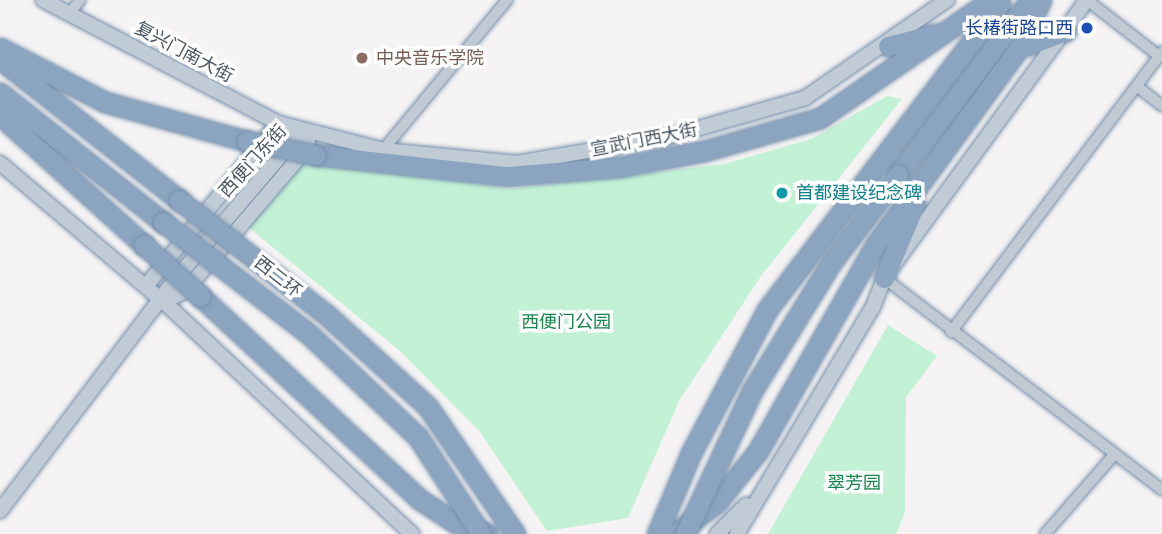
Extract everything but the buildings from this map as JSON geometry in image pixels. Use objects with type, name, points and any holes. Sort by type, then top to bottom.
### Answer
[{"type":"highway","points":[[0,48],[105,102],[247,141],[316,155],[507,176],[662,160],[820,118],[959,25],[991,0]]},
{"type":"highway","points":[[657,534],[691,453],[767,310],[1003,0]]},
{"type":"highway","points":[[685,534],[752,391],[831,263],[1030,0]]},
{"type":"highway","points":[[675,534],[717,502],[758,451],[839,304],[929,170],[1019,48],[1041,0]]},
{"type":"highway","points":[[888,46],[959,25]]},
{"type":"highway","points":[[1019,48],[1066,31]]},
{"type":"highway","name":"西二环","points":[[0,59],[328,316],[428,407],[515,534]]},
{"type":"highway","name":"西二环","points":[[0,93],[310,335],[409,428],[461,494],[481,534]]},
{"type":"highway","points":[[0,116],[419,499],[456,523],[488,534]]},
{"type":"highway","points":[[884,278],[929,170]]},
{"type":"street","name":"复兴门南大街","points":[[43,0],[278,123],[309,131]]},
{"type":"street","points":[[69,14],[80,0]]},
{"type":"street","points":[[383,150],[507,0]]},
{"type":"street","name":"宣武门西大街","points":[[309,131],[383,150],[517,163],[664,138],[805,98],[888,46],[947,0]]},
{"type":"street","points":[[737,534],[757,495],[873,307],[884,278],[1087,0],[1161,54],[951,332]]},
{"type":"street","points":[[1138,87],[1162,106]]},
{"type":"street","points":[[146,286],[278,123]]},
{"type":"street","name":"西便门东街","points":[[0,511],[164,302],[182,271],[294,140],[309,131]]},
{"type":"street","points":[[0,163],[164,302],[412,534]]},
{"type":"street","points":[[884,278],[951,332],[1162,490]]},
{"type":"street","points":[[1045,534],[1114,454]]},
{"type":"street","points":[[718,534],[757,495]]},
{"type":"green space","name":"西便门公园","points":[[887,96],[902,99],[761,276],[679,401],[628,518],[547,531],[480,432],[400,351],[248,227],[308,157],[509,189],[724,164],[811,139]]},
{"type":"green space","name":"翠芳园","points":[[888,325],[937,356],[906,397],[905,512],[896,534],[768,534]]},
{"type":"place","name":"长椿街路口西","points":[[1087,28]]},
{"type":"place","name":"中央音乐学院","points":[[362,58]]},
{"type":"place","name":"首都建设纪念碑","points":[[782,193]]}]
